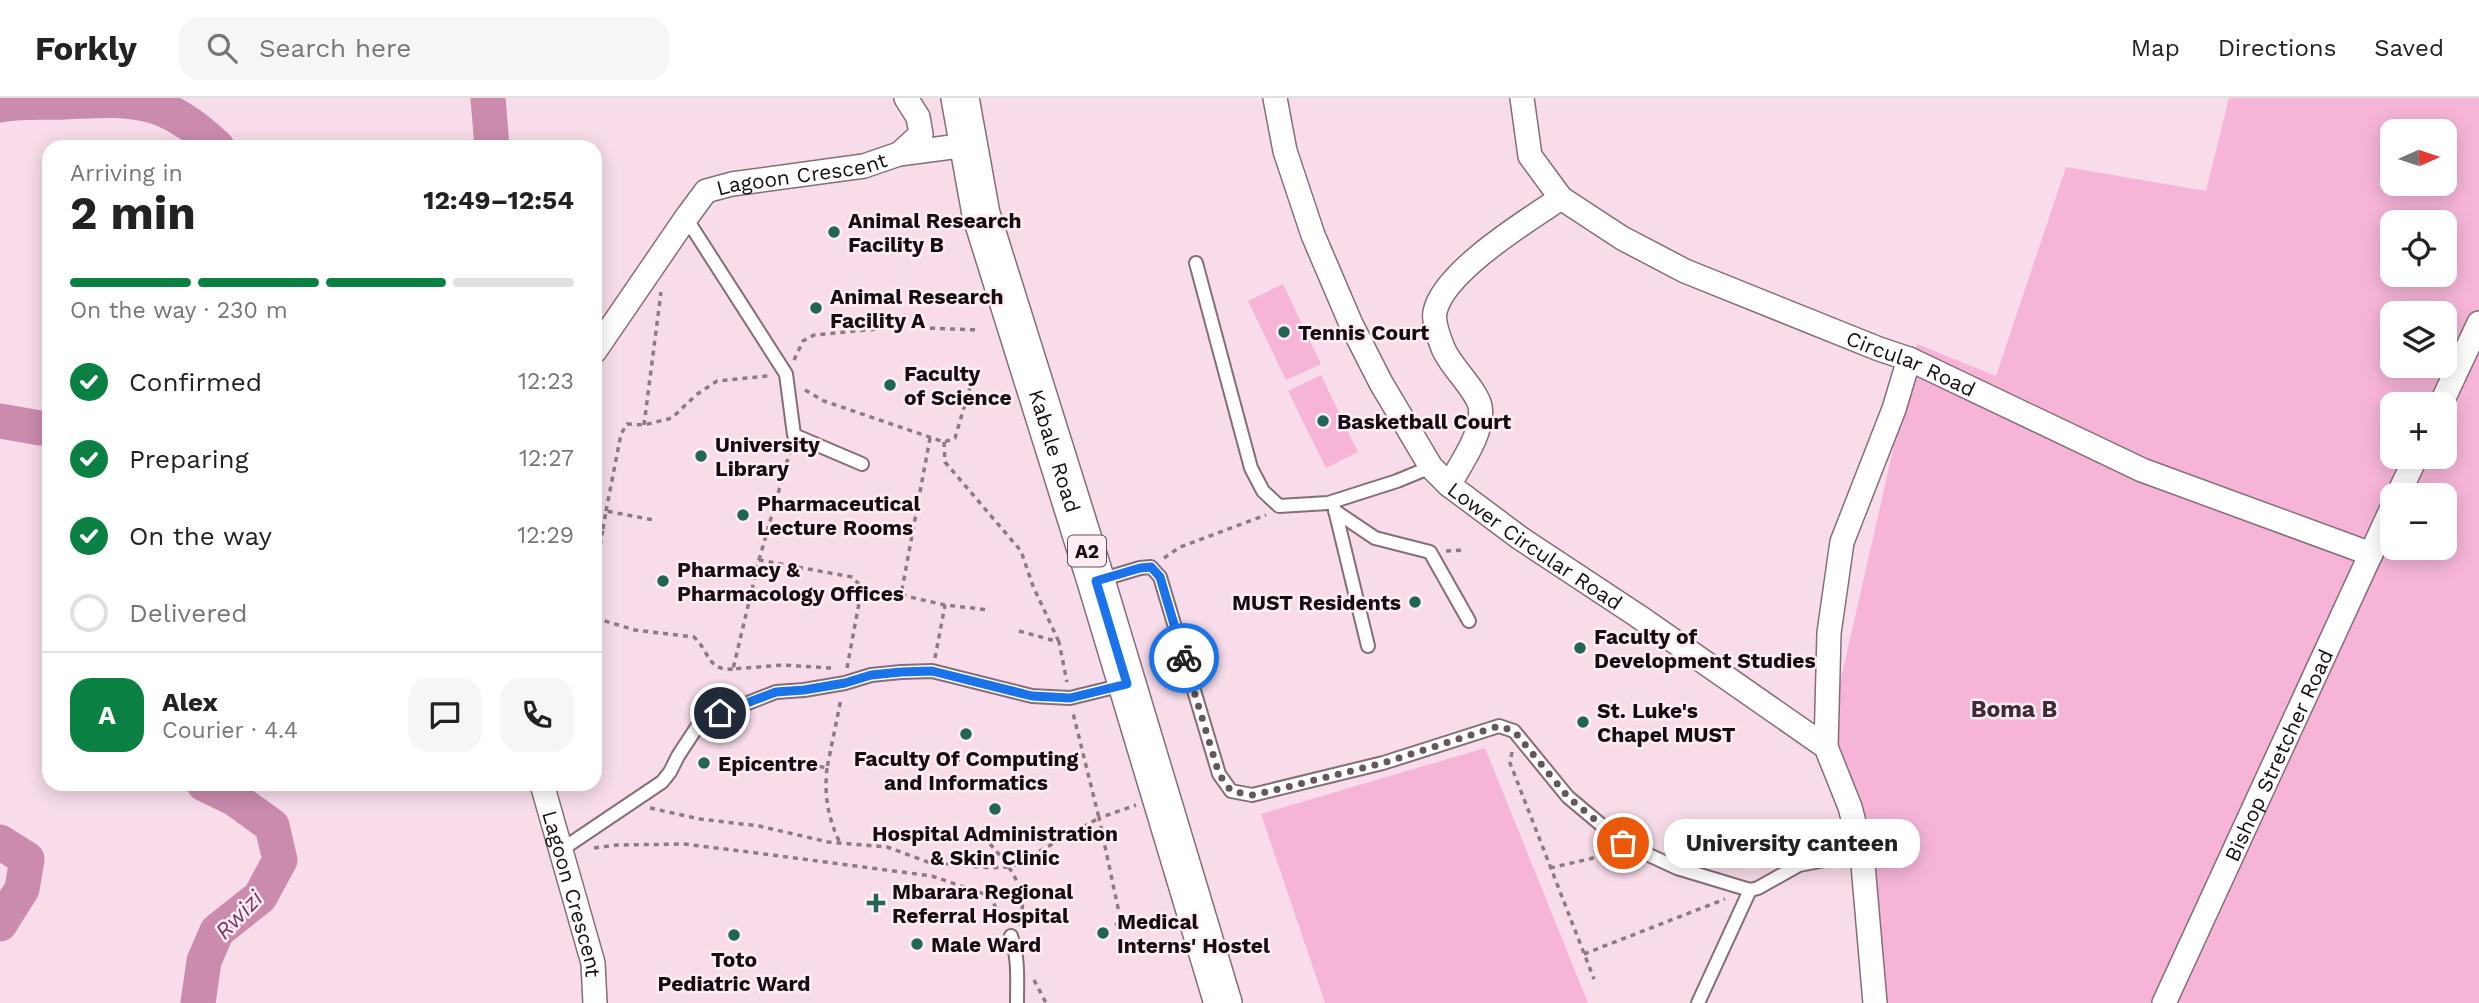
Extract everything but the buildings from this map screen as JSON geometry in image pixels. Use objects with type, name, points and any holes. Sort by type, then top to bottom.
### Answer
[{"type":"main road","name":"Kabale Road","points":[[960,98],[981,214],[1096,581],[1223,1003]]},
{"type":"street","points":[[899,155],[921,134],[918,117],[906,98]]},
{"type":"street","name":"Lower Circular Road","points":[[1275,98],[1286,152],[1313,235],[1351,324],[1381,383],[1431,467],[1449,485],[1520,538],[1826,747]]},
{"type":"street","name":"Circular Road","points":[[1522,98],[1530,156],[1560,198],[1622,238],[1685,271],[1909,359],[2142,470],[2371,554]]},
{"type":"street","name":"Lagoon Crescent","points":[[602,341],[706,191],[732,184],[864,166],[899,155],[967,145]]},
{"type":"street","points":[[1449,485],[1473,442],[1479,423],[1480,406],[1443,350],[1434,314],[1440,300],[1461,273],[1513,229],[1560,198]]},
{"type":"street","points":[[2447,392],[2479,323]]},
{"type":"street","points":[[1875,1003],[1861,853],[1850,807],[1826,747],[1829,633],[1842,542],[1894,409],[1909,359]]},
{"type":"street","name":"Bishop Stretcher Road","points":[[2164,1003],[2380,534]]},
{"type":"street","name":"Lagoon Crescent","points":[[544,791],[593,963],[595,1003]]},
{"type":"lane","points":[[686,218],[786,374],[794,435],[862,464]]},
{"type":"lane","points":[[1196,263],[1251,468],[1263,491],[1279,506],[1332,507],[1431,467]]},
{"type":"lane","points":[[1332,507],[1375,538],[1430,552],[1469,621]]},
{"type":"lane","points":[[1332,507],[1368,646]]},
{"type":"lane","points":[[1096,581],[1151,567],[1160,577],[1219,774],[1231,791],[1252,795],[1279,789],[1383,763],[1499,726],[1514,731],[1568,797],[1623,843],[1677,868],[1749,890],[1758,888],[1799,865],[1861,853]]},
{"type":"lane","points":[[561,852],[662,782],[696,727],[720,713],[776,692],[845,683],[871,675],[932,671],[1032,696],[1070,698],[1127,684]]},
{"type":"lane","points":[[1698,1003],[1749,890]]},
{"type":"lane","points":[[1011,936],[1018,965],[1017,1003]]},
{"type":"path","points":[[644,425],[661,289]]},
{"type":"path","points":[[786,374],[803,341],[814,335],[898,327],[981,330]]},
{"type":"path","points":[[602,535],[621,434],[627,424],[644,425],[672,418],[696,395],[717,381],[786,374],[810,394],[824,401],[944,442],[955,438],[973,377]]},
{"type":"path","points":[[733,669],[759,560],[794,435]]},
{"type":"path","points":[[901,595],[930,438]]},
{"type":"path","points":[[944,442],[944,462],[1021,551],[1033,586],[1059,642],[1121,922],[1115,925]]},
{"type":"path","points":[[1151,567],[1180,547],[1261,518],[1279,506]]},
{"type":"path","points":[[606,511],[654,520]]},
{"type":"path","points":[[759,560],[852,577],[862,587],[945,605],[990,610]]},
{"type":"path","points":[[840,843],[831,824],[825,796],[827,768],[862,587]]},
{"type":"path","points":[[932,671],[945,605]]},
{"type":"path","points":[[602,620],[635,631],[694,638],[701,644],[715,667],[723,670],[783,666],[834,668]]},
{"type":"path","points":[[1019,631],[1059,642]]},
{"type":"path","points":[[1524,741],[1513,751],[1510,763],[1594,979]]},
{"type":"path","points":[[939,757],[960,760]]},
{"type":"path","points":[[790,760],[827,768]]},
{"type":"path","points":[[632,803],[700,820],[759,826],[828,842],[887,847],[928,862],[990,868],[1011,867],[1099,818],[1161,795]]},
{"type":"path","points":[[561,852],[617,845],[684,844],[932,876],[990,896],[1046,1003]]},
{"type":"path","points":[[990,844],[1011,867],[1020,887],[1023,915],[1011,936]]},
{"type":"path","points":[[1550,868],[1606,855]]},
{"type":"path","points":[[1584,954],[1749,890]]},
{"type":"shaded area","points":[[2229,98],[2479,98],[2479,1003],[1874,1003],[1828,736],[1917,344],[1996,376],[2066,167],[2206,191]]},
{"type":"shaded area","name":"Tennis Court","points":[[1283,284],[1321,364],[1286,380],[1248,301]]},
{"type":"shaded area","name":"Basketball Court","points":[[1321,375],[1358,452],[1326,468],[1288,391]]},
{"type":"shaded area","points":[[1485,748],[1588,1003],[1325,1003],[1261,814]]},
{"type":"waterway","name":"Rwizi","points":[[488,98],[491,140]]},
{"type":"waterway","name":"Rwizi","points":[[0,105],[111,100],[148,105],[181,119],[209,140]]},
{"type":"waterway","name":"Rwizi","points":[[0,421],[42,428]]},
{"type":"waterway","name":"Rwizi","points":[[198,1003],[204,961],[217,931],[260,897],[280,860],[272,826],[235,799],[218,791]]},
{"type":"waterway","name":"Rwizi","points":[[0,842],[27,859],[22,889],[0,924]]},
{"type":"way so far","points":[[1184,658],[1219,774],[1231,791],[1252,795],[1279,789],[1383,763],[1499,726],[1514,731],[1568,797],[1623,843]]},
{"type":"place","name":"Animal Research Facility B","points":[[834,232]]},
{"type":"place","name":"Animal Research Facility A","points":[[816,308]]},
{"type":"place","name":"Tennis Court","points":[[1284,332]]},
{"type":"place","name":"Faculty of Science","points":[[890,385]]},
{"type":"place","name":"Basketball Court","points":[[1323,421]]},
{"type":"place","name":"University Library","points":[[701,456]]},
{"type":"place","name":"Pharmaceutical Lecture Rooms","points":[[743,515]]},
{"type":"place","name":"Pharmacy & Pharmacology Offices","points":[[663,581]]},
{"type":"place","name":"MUST Residents","points":[[1415,602]]},
{"type":"place","name":"Faculty of Development Studies","points":[[1580,648]]},
{"type":"place","name":"St. Luke's Chapel MUST","points":[[1583,722]]},
{"type":"place","name":"Faculty Of Computing and Informatics","points":[[966,734]]},
{"type":"place","name":"Epicentre","points":[[704,763]]},
{"type":"place","name":"Hospital Administration & Skin Clinic","points":[[995,809]]},
{"type":"place","name":"University canteen","points":[[1623,843]]},
{"type":"place","name":"Mbarara Regional Referral Hospital","points":[[876,903]]},
{"type":"place","name":"Medical Interns' Hostel","points":[[1103,933]]},
{"type":"place","name":"Toto Pediatric Ward","points":[[734,935]]},
{"type":"place","name":"Male Ward","points":[[917,944]]},
{"type":"district","name":"Boma B","points":[[2014,709]]},
{"type":"route","points":[[720,713],[776,692],[804,690],[845,683],[871,675],[901,672],[932,671],[1032,696],[1070,698],[1127,684],[1096,581],[1140,568],[1151,567],[1160,577],[1184,658]]}]
